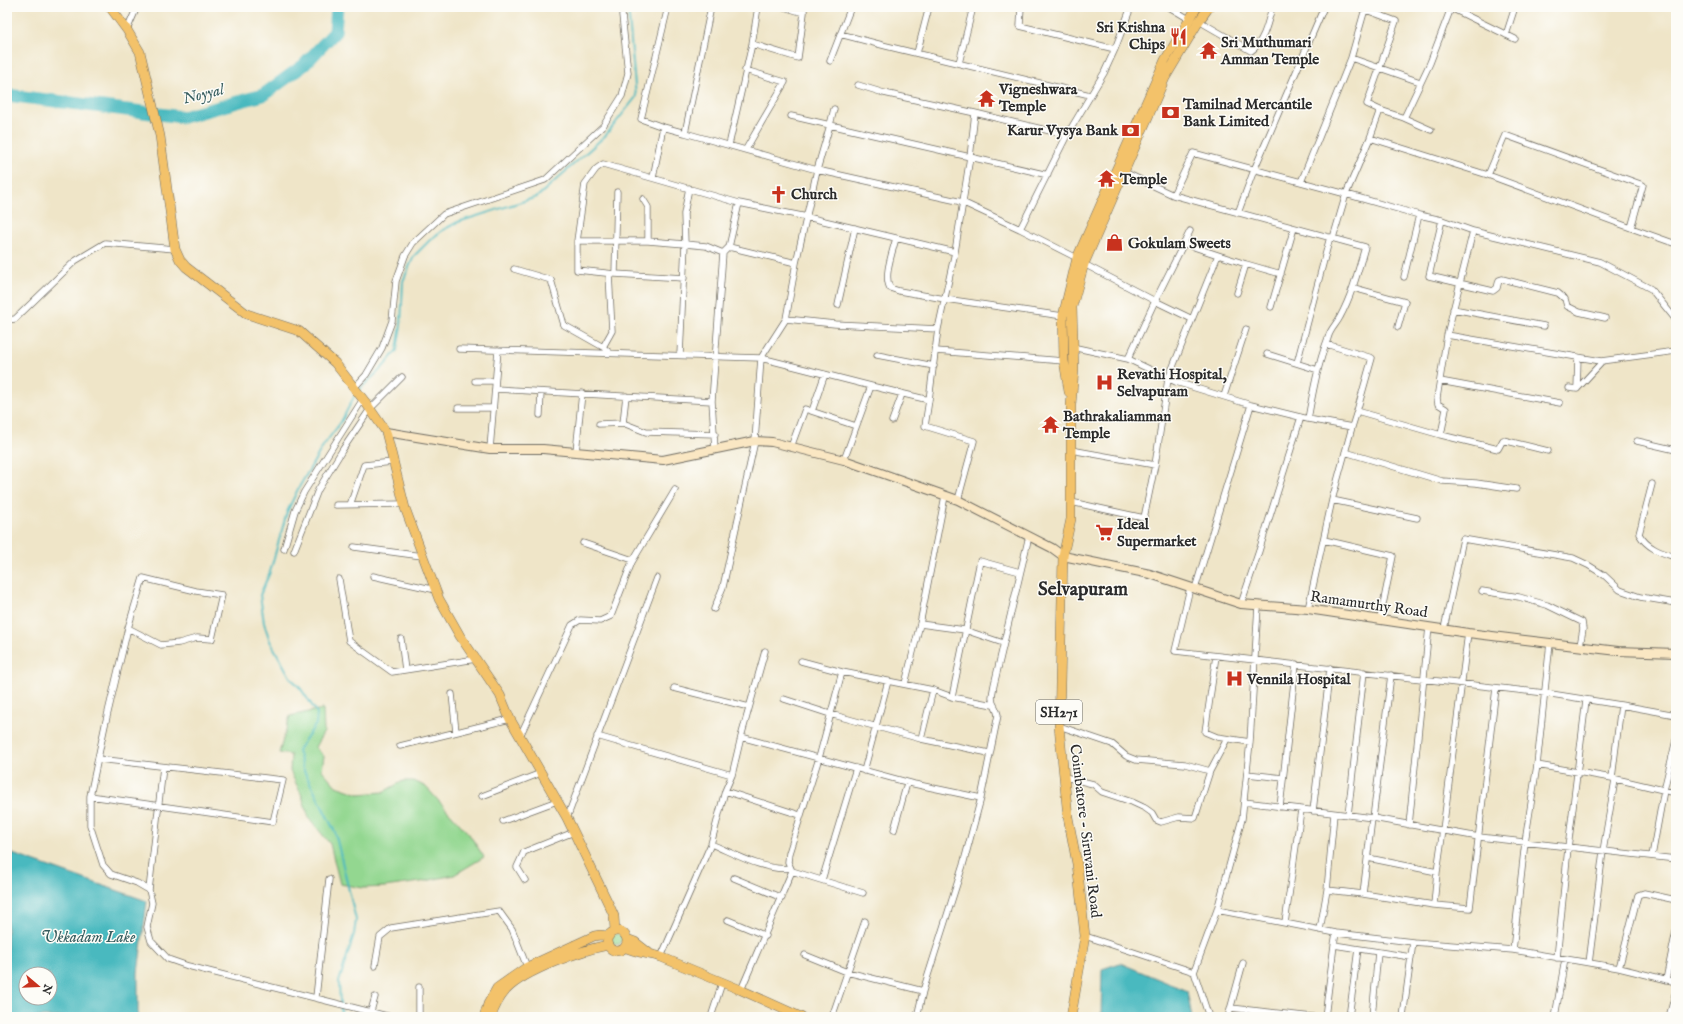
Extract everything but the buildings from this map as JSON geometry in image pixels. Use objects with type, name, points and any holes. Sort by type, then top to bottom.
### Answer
[{"type":"main road","points":[[110,7],[127,30],[140,52],[160,136],[175,249],[180,260],[186,267],[247,314],[299,331],[335,363],[362,397],[386,432],[404,504],[422,556],[436,590],[460,636],[500,695],[510,719],[574,832],[614,916],[611,949],[618,951],[626,943],[635,942],[649,953],[741,990],[801,1017]]},
{"type":"main road","points":[[1071,405],[1064,361],[1063,316],[1080,261],[1165,60],[1197,7]]},
{"type":"main road","name":"Coimbatore - Siruvani Road","points":[[1071,1017],[1085,936],[1078,864],[1068,817],[1059,726],[1063,556],[1068,534],[1071,502],[1071,405],[1074,370],[1072,347],[1072,307],[1080,261],[1124,172],[1165,78],[1209,7]]},
{"type":"main road","points":[[386,432],[490,449],[543,449],[663,460],[755,441],[772,442],[844,460],[958,500],[1052,548],[1063,556]]},
{"type":"main road","points":[[1052,548],[1062,542],[1068,534]]},
{"type":"main road","name":"Ramamurthy Road","points":[[1063,556],[1150,574],[1241,604],[1308,609],[1468,633],[1550,643],[1618,650],[1676,653]]},
{"type":"main road","points":[[484,1017],[488,1004],[497,988],[527,967],[594,936],[600,934],[611,937]]},
{"type":"main road","points":[[491,1017],[494,1009],[507,990],[524,977],[611,937],[624,934],[626,943]]},
{"type":"street","points":[[127,30],[137,7]]},
{"type":"street","points":[[354,388],[366,375],[382,348],[392,322],[396,281],[404,256],[413,243],[444,214],[545,180],[604,126],[622,96],[628,73],[622,15],[623,7]]},
{"type":"street","points":[[668,7],[641,119],[662,127],[817,170],[962,202],[1020,229],[1155,301],[1192,319]]},
{"type":"street","points":[[685,133],[711,7]]},
{"type":"street","points":[[729,145],[752,44],[758,7]]},
{"type":"street","points":[[752,44],[798,58],[804,10],[784,7]]},
{"type":"street","points":[[830,61],[851,7]]},
{"type":"street","points":[[917,53],[929,7]]},
{"type":"street","points":[[959,63],[973,7]]},
{"type":"street","points":[[1021,7],[1020,26],[1116,49]]},
{"type":"street","points":[[1020,229],[1067,135],[1104,73],[1116,49],[1131,7]]},
{"type":"street","points":[[1169,7],[1189,18]]},
{"type":"street","points":[[1199,21],[1251,51],[1255,48],[1267,28],[1272,7]]},
{"type":"street","points":[[1238,213],[1254,170],[1324,7]]},
{"type":"street","points":[[1358,7],[1396,20],[1367,104],[1431,130]]},
{"type":"street","points":[[1404,118],[1430,63],[1450,7],[1514,39]]},
{"type":"street","points":[[1506,35],[1514,7]]},
{"type":"street","points":[[1301,182],[1351,58],[1365,10]]},
{"type":"street","points":[[840,34],[1090,95]]},
{"type":"street","points":[[1351,58],[1420,82]]},
{"type":"street","points":[[745,70],[786,82],[746,150]]},
{"type":"street","points":[[858,85],[884,93],[1067,135]]},
{"type":"street","points":[[714,609],[723,587],[755,441],[761,358],[786,319],[796,263],[817,170],[834,109]]},
{"type":"street","points":[[1297,363],[1346,194],[1370,138],[1380,110]]},
{"type":"street","points":[[958,500],[974,440],[925,426],[930,400],[938,329],[955,252],[970,157],[975,113]]},
{"type":"street","points":[[791,116],[1048,175]]},
{"type":"street","points":[[652,178],[662,127]]},
{"type":"street","points":[[1488,175],[1505,135],[1643,185],[1631,228]]},
{"type":"street","points":[[1370,138],[1488,175],[1676,244]]},
{"type":"street","points":[[1173,196],[1193,153],[1442,220],[1473,231],[1600,262],[1651,288],[1676,320]]},
{"type":"street","points":[[684,278],[612,274],[577,270],[577,241],[585,184],[596,169],[603,164],[739,203],[807,217],[955,252]]},
{"type":"street","points":[[1124,172],[1173,196],[1364,247],[1354,288],[1340,317],[1331,328],[1318,370],[1308,419]]},
{"type":"street","points":[[680,355],[685,244],[684,214],[689,188]]},
{"type":"street","points":[[603,347],[612,331],[612,274],[616,241],[617,192]]},
{"type":"street","points":[[643,199],[648,208],[648,241]]},
{"type":"street","points":[[716,450],[712,401],[723,253],[729,247],[739,203]]},
{"type":"street","points":[[1404,277],[1419,215]]},
{"type":"street","points":[[1442,220],[1429,276],[1493,291],[1497,288],[1499,280],[1502,278],[1558,293],[1565,300],[1567,306],[1579,312],[1605,318]]},
{"type":"street","points":[[838,305],[855,228]]},
{"type":"street","points":[[1271,307],[1294,228]]},
{"type":"street","points":[[1128,360],[1155,301],[1185,244],[1190,231]]},
{"type":"street","points":[[1441,435],[1446,409],[1438,404],[1447,335],[1473,231]]},
{"type":"street","points":[[896,238],[887,276],[890,288],[945,299],[1063,316]]},
{"type":"street","points":[[577,241],[648,241],[685,244],[706,246],[723,253]]},
{"type":"street","points":[[7,320],[15,319],[76,261],[105,243],[175,249]]},
{"type":"street","points":[[1185,244],[1281,274]]},
{"type":"street","points":[[729,247],[796,263]]},
{"type":"street","points":[[1071,502],[1144,518],[1155,465],[1168,379],[1218,255]]},
{"type":"street","points":[[1237,293],[1246,264]]},
{"type":"street","points":[[514,269],[551,280],[564,325],[603,347],[610,353]]},
{"type":"street","points":[[1354,288],[1405,302],[1398,327]]},
{"type":"street","points":[[1453,309],[1544,326]]},
{"type":"street","points":[[786,319],[835,324],[938,329]]},
{"type":"street","points":[[1224,396],[1246,329]]},
{"type":"street","points":[[1447,335],[1603,361],[1676,351]]},
{"type":"street","points":[[1308,609],[1332,500],[1372,358],[1326,344]]},
{"type":"street","points":[[1072,347],[1128,360],[1168,379],[1251,405],[1308,419],[1352,427]]},
{"type":"street","points":[[459,349],[761,358],[930,400]]},
{"type":"street","points":[[490,449],[498,350]]},
{"type":"street","points":[[936,351],[1064,361]]},
{"type":"street","points":[[1267,354],[1318,370]]},
{"type":"street","points":[[877,355],[934,366]]},
{"type":"street","points":[[1577,389],[1578,357]]},
{"type":"street","points":[[1577,389],[1603,361]]},
{"type":"street","points":[[812,411],[825,374]]},
{"type":"street","points":[[294,551],[318,490],[343,449],[370,409],[402,377]]},
{"type":"street","points":[[475,381],[495,381]]},
{"type":"street","points":[[1440,381],[1560,402]]},
{"type":"street","points":[[844,460],[871,386]]},
{"type":"street","points":[[1569,388],[1577,389]]},
{"type":"street","points":[[495,389],[712,401]]},
{"type":"street","points":[[540,415],[541,392]]},
{"type":"street","points":[[576,452],[582,393]]},
{"type":"street","points":[[892,421],[902,394]]},
{"type":"street","points":[[623,423],[626,396]]},
{"type":"street","points":[[284,549],[295,511],[304,492],[362,397]]},
{"type":"street","points":[[1251,405],[1193,588],[1175,651],[1545,693],[1676,715]]},
{"type":"street","points":[[458,408],[493,408]]},
{"type":"street","points":[[791,447],[804,409],[856,426]]},
{"type":"street","points":[[1357,411],[1441,435],[1498,448],[1503,440],[1548,451]]},
{"type":"street","points":[[1241,604],[1301,417]]},
{"type":"street","points":[[599,424],[623,423],[646,432],[714,434]]},
{"type":"street","points":[[1637,441],[1676,450]]},
{"type":"street","points":[[1071,450],[1155,465]]},
{"type":"street","points":[[1345,452],[1442,481],[1476,483],[1516,489]]},
{"type":"street","points":[[350,505],[364,465],[393,462]]},
{"type":"street","points":[[1652,484],[1639,534],[1644,542],[1662,554],[1676,557]]},
{"type":"street","points":[[520,736],[572,625],[580,620],[600,621],[611,616],[633,560],[675,490]]},
{"type":"street","points":[[905,684],[920,624],[945,496]]},
{"type":"street","points":[[1332,500],[1417,518]]},
{"type":"street","points":[[336,505],[404,504]]},
{"type":"street","points":[[916,1017],[963,865],[981,798],[998,715],[992,699],[1029,536]]},
{"type":"street","points":[[1444,629],[1463,539],[1573,558],[1604,575],[1620,590],[1640,597],[1676,603]]},
{"type":"street","points":[[1324,540],[1393,556],[1380,619]]},
{"type":"street","points":[[583,543],[633,560]]},
{"type":"street","points":[[354,547],[422,556]]},
{"type":"street","points":[[952,697],[980,561],[1020,572]]},
{"type":"street","points":[[373,576],[436,590]]},
{"type":"street","points":[[128,628],[161,645],[179,643],[197,638],[212,639],[222,595],[196,592],[143,578],[128,628],[90,796],[90,825],[103,865],[111,874],[137,883],[149,890]]},
{"type":"street","points":[[566,818],[656,578]]},
{"type":"street","points":[[338,579],[349,641],[392,672],[476,659]]},
{"type":"street","points":[[1482,591],[1519,597],[1547,605],[1582,622],[1583,629],[1580,646]]},
{"type":"street","points":[[1209,1017],[1194,972],[1217,910],[1242,819],[1250,742],[1258,606]]},
{"type":"street","points":[[920,624],[965,630],[1004,642]]},
{"type":"street","points":[[1409,825],[1425,679],[1429,627]]},
{"type":"street","points":[[1434,905],[1468,633]]},
{"type":"street","points":[[401,639],[405,670]]},
{"type":"street","points":[[1513,950],[1525,842],[1537,765],[1550,643]]},
{"type":"street","points":[[661,958],[711,844],[725,792],[732,775],[765,651]]},
{"type":"street","points":[[1216,656],[1205,732],[1217,737],[1250,742]]},
{"type":"street","points":[[802,661],[842,672],[933,690],[952,697],[993,705]]},
{"type":"street","points":[[1280,807],[1296,664]]},
{"type":"street","points":[[1312,811],[1330,668]]},
{"type":"street","points":[[741,990],[782,898],[791,869],[789,853],[842,672]]},
{"type":"street","points":[[1348,815],[1364,672]]},
{"type":"street","points":[[1363,894],[1391,675]]},
{"type":"street","points":[[864,770],[888,681]]},
{"type":"street","points":[[674,688],[749,707]]},
{"type":"street","points":[[1327,890],[1434,905],[1470,908],[1496,688]]},
{"type":"street","points":[[921,739],[933,690]]},
{"type":"street","points":[[452,694],[456,732]]},
{"type":"street","points":[[784,699],[830,714],[921,739],[989,753]]},
{"type":"street","points":[[1557,958],[1568,848],[1586,700]]},
{"type":"street","points":[[1589,963],[1603,851],[1614,779],[1620,705]]},
{"type":"street","points":[[400,746],[510,719]]},
{"type":"street","points":[[1059,726],[1112,744],[1126,756],[1136,760],[1185,764],[1210,771]]},
{"type":"street","points":[[597,736],[732,775]]},
{"type":"street","points":[[741,737],[907,782],[981,798]]},
{"type":"street","points":[[1065,777],[1093,784],[1102,792],[1132,802],[1152,813],[1156,820],[1161,822],[1179,817],[1195,818],[1210,771],[1227,739]]},
{"type":"street","points":[[1652,856],[1664,790],[1676,740]]},
{"type":"street","points":[[90,796],[273,822],[283,780],[98,759]]},
{"type":"street","points":[[1537,765],[1614,779],[1676,793]]},
{"type":"street","points":[[163,766],[149,890],[152,903],[148,927],[151,941],[168,959],[188,966],[391,1017]]},
{"type":"street","points":[[822,880],[856,768]]},
{"type":"street","points":[[482,796],[541,773]]},
{"type":"street","points":[[1247,774],[1283,778]]},
{"type":"street","points":[[894,830],[907,782]]},
{"type":"street","points":[[725,792],[800,815]]},
{"type":"street","points":[[502,821],[557,801]]},
{"type":"street","points":[[1244,802],[1373,818],[1479,837],[1676,859]]},
{"type":"street","points":[[1285,924],[1301,810]]},
{"type":"street","points":[[1320,930],[1327,890],[1334,814]]},
{"type":"street","points":[[526,880],[516,867],[524,852],[574,832]]},
{"type":"street","points":[[711,844],[754,862],[781,870],[791,869],[863,893]]},
{"type":"street","points":[[1368,858],[1437,872]]},
{"type":"street","points":[[734,878],[782,898]]},
{"type":"street","points":[[316,997],[329,879]]},
{"type":"street","points":[[1619,968],[1638,895],[1644,893],[1676,900]]},
{"type":"street","points":[[1217,910],[1336,933],[1413,942],[1513,950],[1619,968],[1676,982]]},
{"type":"street","points":[[374,966],[380,937],[391,928],[499,911],[512,929],[527,967]]},
{"type":"street","points":[[728,920],[766,936]]},
{"type":"street","points":[[832,1017],[865,921]]},
{"type":"street","points":[[1666,980],[1676,931]]},
{"type":"street","points":[[1325,1017],[1336,933]]},
{"type":"street","points":[[1085,936],[1194,972]]},
{"type":"street","points":[[1403,1017],[1413,942]]},
{"type":"street","points":[[1334,945],[1411,957]]},
{"type":"street","points":[[1349,1017],[1358,949]]},
{"type":"street","points":[[1372,1017],[1378,952]]},
{"type":"street","points":[[805,956],[847,972],[923,991]]},
{"type":"street","points":[[1555,1017],[1565,959]]},
{"type":"street","points":[[1228,1017],[1244,963]]},
{"type":"street","points":[[711,1017],[722,983]]},
{"type":"street","points":[[419,987],[419,1017]]},
{"type":"street","points":[[1669,1017],[1676,991]]},
{"type":"street","points":[[371,1011],[375,997]]},
{"type":"street","points":[[1231,1008],[1313,1017]]},
{"type":"green space","points":[[323,709],[324,732],[315,747],[324,756],[322,770],[336,786],[359,794],[383,792],[403,781],[414,781],[426,787],[469,834],[484,857],[454,875],[421,882],[363,888],[340,884],[330,844],[309,818],[302,796],[290,771],[291,755],[279,753],[290,716]]},
{"type":"green space","points":[[617,933],[621,935],[623,939],[621,943],[617,945],[613,943],[611,939],[613,935]]},
{"type":"water","name":"Ukkadam Lake","points":[[7,852],[147,901],[138,973],[138,1017],[7,1017]]},
{"type":"water","points":[[1120,963],[1187,991],[1192,1017],[1101,1017],[1102,969]]},
{"type":"waterway","name":"Noyyal","points":[[7,95],[183,117],[263,95],[304,65],[335,32],[337,7]]},
{"type":"waterway","points":[[359,390],[383,367],[397,350],[401,325],[403,281],[414,256],[430,240],[443,230],[458,222],[537,197],[606,135],[636,97],[628,7]]},
{"type":"waterway","points":[[342,1017],[339,982],[354,934],[356,920],[335,832],[303,769],[298,750],[316,724],[317,713],[301,689],[290,677],[270,641],[264,623],[260,595],[270,572],[287,512],[298,489],[323,446],[341,422],[355,395]]},
{"type":"place","name":"Sri Krishna Chips","points":[[1178,36]]},
{"type":"place","name":"Sri Muthumari Amman Temple","points":[[1208,51]]},
{"type":"place","name":"Vigneshwara Temple","points":[[986,98]]},
{"type":"place","name":"Tamilnad Mercantile Bank Limited","points":[[1170,113]]},
{"type":"place","name":"Karur Vysya Bank","points":[[1131,130]]},
{"type":"place","name":"Temple","points":[[1107,179]]},
{"type":"place","name":"Church","points":[[778,194]]},
{"type":"place","name":"Gokulam Sweets","points":[[1115,243]]},
{"type":"place","name":"Revathi Hospital, Selvapuram","points":[[1104,383]]},
{"type":"place","name":"Bathrakaliamman Temple","points":[[1050,425]]},
{"type":"place","name":"Ideal Supermarket","points":[[1104,533]]},
{"type":"place","name":"Vennila Hospital","points":[[1234,679]]},
{"type":"district","name":"Selvapuram","points":[[1083,588]]}]
